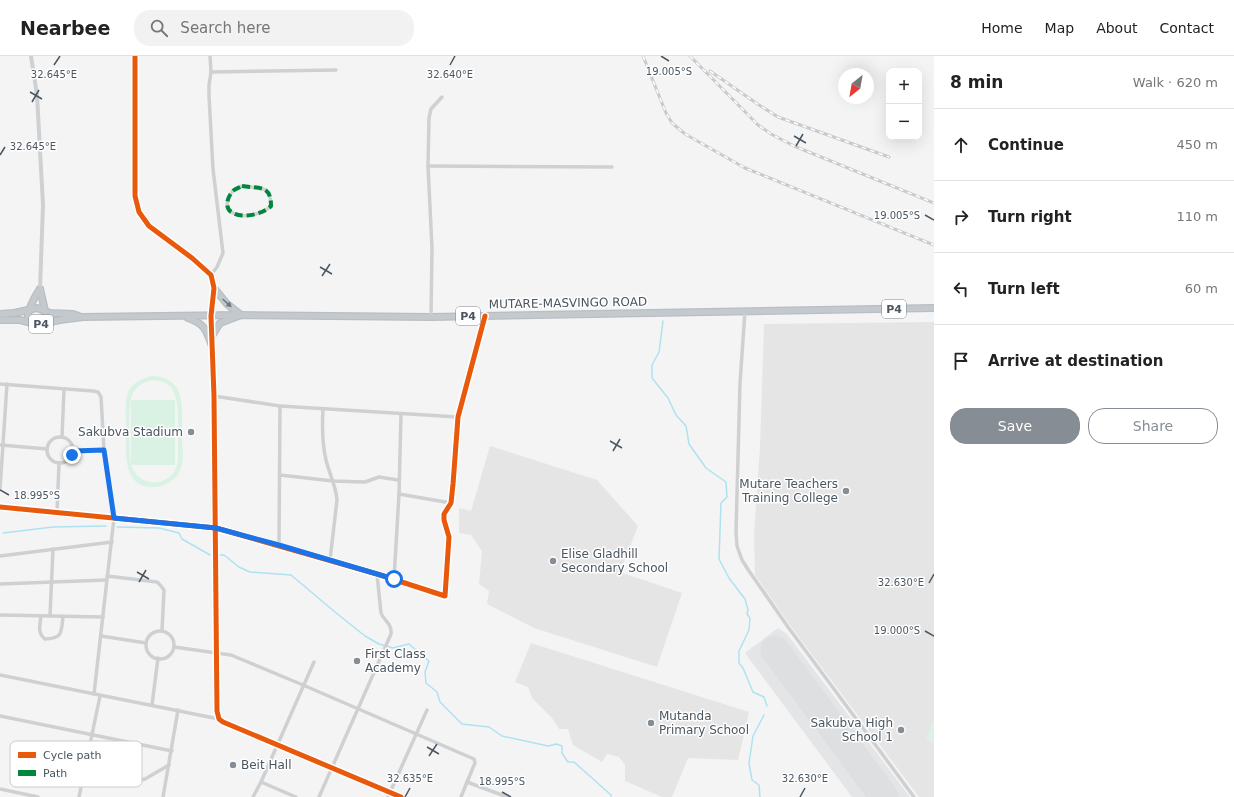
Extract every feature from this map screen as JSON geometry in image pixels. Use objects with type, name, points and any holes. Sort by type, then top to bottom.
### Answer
[{"type":"highway","points":[[214,288],[227,304],[241,315]]},
{"type":"highway","points":[[28,322],[27,315],[40,289]]},
{"type":"highway","points":[[40,289],[46,317],[43,324]]},
{"type":"highway","name":"MUTARE-MASVINGO ROAD","points":[[0,314],[29,311],[37,308],[44,311],[73,314],[83,317]]},
{"type":"highway","name":"MUTARE-MASVINGO ROAD","points":[[0,320],[16,320],[36,325],[83,317],[241,315],[431,317],[934,308]]},
{"type":"highway","points":[[212,336],[220,323],[241,315]]},
{"type":"highway","points":[[184,316],[202,324],[207,332],[212,346]]},
{"type":"street","points":[[31,56],[37,95],[43,205],[40,289]]},
{"type":"street","points":[[135,56],[135,196],[139,212],[149,226],[192,258],[211,275],[214,288],[212,346],[216,528],[217,711],[219,719]]},
{"type":"street","points":[[210,56],[211,72],[209,85],[213,169],[223,253],[217,268],[211,275]]},
{"type":"street","points":[[211,72],[336,70]]},
{"type":"street","points":[[431,317],[432,248],[428,166],[429,118],[431,109],[442,97]]},
{"type":"street","points":[[428,166],[612,167]]},
{"type":"street","points":[[242,186],[265,190],[269,193],[271,198],[271,206],[266,211],[258,214],[238,215],[232,213],[228,209],[227,201],[232,191],[242,186]]},
{"type":"street","points":[[745,311],[740,382],[736,532],[737,546],[742,560],[788,627],[914,797]]},
{"type":"street","points":[[0,507],[216,528],[378,574],[445,596],[449,537],[444,520],[444,514],[451,503],[458,417],[486,316]]},
{"type":"street","points":[[0,384],[93,391],[100,394],[104,450],[114,518],[94,694]]},
{"type":"street","points":[[0,489],[1,445],[7,384]]},
{"type":"street","points":[[62,437],[64,389]]},
{"type":"street","points":[[214,396],[280,406],[368,410],[401,414],[458,417]]},
{"type":"street","points":[[279,545],[280,406]]},
{"type":"street","points":[[323,409],[322,429],[326,461],[337,500],[330,560]]},
{"type":"street","points":[[394,579],[399,494],[398,480],[401,414]]},
{"type":"street","points":[[62,437],[69,440],[72,444],[73,451],[72,455],[67,461],[59,463],[51,460],[47,449],[53,438],[62,437]]},
{"type":"street","points":[[1,445],[47,449]]},
{"type":"street","points":[[73,451],[104,450]]},
{"type":"street","points":[[57,512],[59,463]]},
{"type":"street","points":[[280,475],[333,482],[366,482],[379,477],[398,480]]},
{"type":"street","points":[[399,494],[451,503]]},
{"type":"street","points":[[0,556],[112,542]]},
{"type":"street","points":[[50,616],[53,549]]},
{"type":"street","points":[[319,797],[390,636],[391,627],[381,612],[378,574]]},
{"type":"street","points":[[0,584],[107,578],[157,582],[164,590],[162,631]]},
{"type":"street","points":[[0,615],[103,617]]},
{"type":"street","points":[[41,616],[39,631],[41,636],[45,639],[59,636],[63,616]]},
{"type":"street","points":[[162,631],[171,636],[174,646],[169,655],[158,658],[150,655],[146,643],[150,634],[162,631]]},
{"type":"street","points":[[101,636],[146,643]]},
{"type":"street","points":[[174,646],[231,656],[303,685],[474,759],[475,763],[461,797]]},
{"type":"street","points":[[152,705],[158,658]]},
{"type":"street","points":[[253,797],[314,662]]},
{"type":"street","points":[[0,675],[219,719],[332,768],[388,795],[401,797]]},
{"type":"street","points":[[91,741],[100,696]]},
{"type":"street","points":[[163,797],[178,710]]},
{"type":"street","points":[[388,795],[427,710]]},
{"type":"street","points":[[0,716],[122,741]]},
{"type":"street","points":[[142,745],[172,751]]},
{"type":"street","points":[[142,780],[169,764]]},
{"type":"street","points":[[261,782],[296,797]]},
{"type":"street","points":[[467,782],[507,797]]},
{"type":"street","points":[[80,797],[82,787]]},
{"type":"street","points":[[0,789],[38,797]]},
{"type":"shaded area","name":"Mutare Teachers Training College","points":[[934,322],[934,797],[919,797],[792,628],[755,575],[754,535],[760,447],[764,324]]},
{"type":"shaded area","name":"Elise Gladhill Secondary School","points":[[490,446],[597,480],[638,526],[620,572],[682,593],[657,667],[534,628],[487,604],[489,591],[479,584],[482,551],[471,535],[459,533],[459,508],[471,511]]},
{"type":"shaded area","points":[[778,628],[787,634],[910,797],[852,797],[745,653]]},
{"type":"shaded area","name":"Mutanda Primary School","points":[[531,643],[749,712],[738,760],[688,758],[672,797],[662,797],[625,781],[625,765],[619,757],[607,754],[602,762],[573,745],[568,729],[559,729],[552,718],[532,698],[528,687],[515,682]]},
{"type":"green space","points":[[152,376],[164,378],[172,382],[180,397],[182,407],[182,464],[177,476],[163,486],[145,486],[137,482],[131,475],[128,466],[126,456],[126,399],[129,390],[139,381]],"holes":[[[148,381],[165,383],[171,387],[178,408],[178,459],[176,468],[165,480],[149,482],[142,479],[131,465],[175,465],[175,400],[131,400],[132,395],[137,388]],[[131,400],[131,464],[129,440]]]},
{"type":"green space","points":[[934,719],[934,743],[926,739]]},
{"type":"waterway","points":[[663,321],[659,352],[652,365],[652,378],[668,398],[676,415],[686,426],[689,444],[706,468],[726,482],[727,497],[721,503],[719,559],[729,578],[745,599],[748,610],[747,614],[750,618],[749,630],[739,651],[739,663],[743,668],[753,692],[764,697],[767,706]]},
{"type":"waterway","points":[[3,533],[53,527],[106,526]]},
{"type":"waterway","points":[[117,527],[159,528],[179,533],[182,539],[210,555]]},
{"type":"waterway","points":[[219,555],[224,555],[239,567],[250,572],[291,575],[365,636],[379,644],[393,648],[409,644],[429,661],[425,672],[426,683],[437,692],[440,702],[462,724],[489,727],[502,736],[548,746],[556,744],[562,746],[562,753],[568,762],[574,762],[611,795],[611,797]]},
{"type":"waterway","points":[[760,797],[759,785],[752,780],[749,763],[753,736],[764,715]]},
{"type":"runway","points":[[775,650],[884,797]]},
{"type":"railway","points":[[643,56],[666,113],[672,123],[685,134],[745,168],[934,245]]},
{"type":"railway","points":[[690,56],[758,125],[771,134],[794,146],[934,203]]},
{"type":"railway","points":[[710,71],[778,117],[889,157]]},
{"type":"marked path","points":[[242,186],[259,188],[266,191],[269,194],[271,206],[263,211],[247,216],[237,215],[230,211],[227,206],[230,194],[235,189],[242,186]]},
{"type":"cycle path","points":[[135,56],[135,196],[139,212],[149,226],[192,258],[211,275],[214,288],[211,316],[214,396],[217,711],[219,719],[401,797]]},
{"type":"cycle path","points":[[0,507],[216,528],[377,574],[445,596],[449,537],[444,520],[444,514],[451,503],[458,417],[485,316]]},
{"type":"place","name":"Sakubva Stadium","points":[[191,432]]},
{"type":"place","name":"Mutare Teachers Training College","points":[[846,491]]},
{"type":"place","name":"Elise Gladhill Secondary School","points":[[553,561]]},
{"type":"place","name":"First Class Academy","points":[[357,661]]},
{"type":"place","name":"Mutanda Primary School","points":[[651,723]]},
{"type":"place","name":"Sakubva High School 1","points":[[901,730]]},
{"type":"place","name":"Beit Hall","points":[[233,765]]},
{"type":"route","points":[[72,455],[73,451],[104,450],[114,518],[216,528],[394,579]]}]
